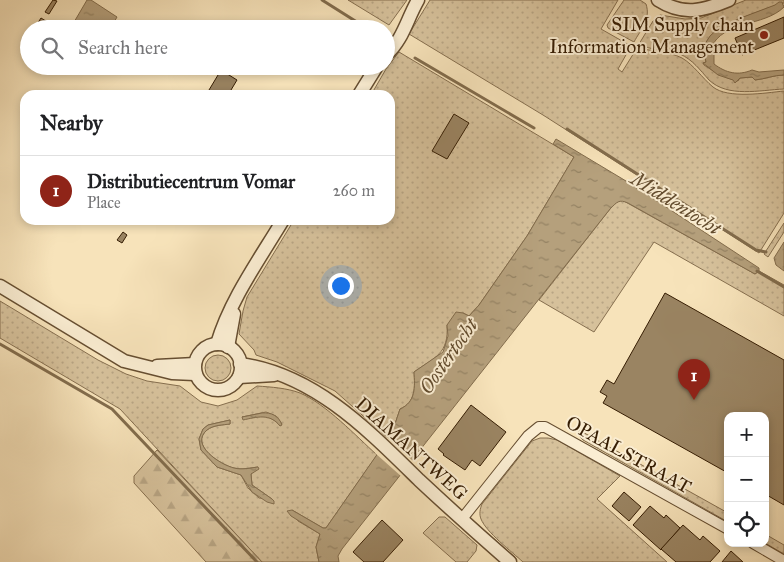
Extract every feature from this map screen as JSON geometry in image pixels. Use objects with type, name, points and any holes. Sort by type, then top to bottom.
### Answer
[{"type":"street","points":[[658,0],[676,9],[691,11],[711,7],[729,0]]},
{"type":"street","points":[[395,30],[401,20],[415,6]]},
{"type":"street","points":[[395,46],[415,6]]},
{"type":"street","points":[[363,90],[372,75]]},
{"type":"street","points":[[223,346],[241,289],[280,225]]},
{"type":"street","points":[[0,286],[129,363],[149,368],[172,364],[195,369]]},
{"type":"street","points":[[212,345],[223,346],[235,352],[240,370],[230,387],[216,391],[203,386],[195,369],[202,350],[212,345]]},
{"type":"street","name":"DIAMANTWEG","points":[[240,370],[265,368],[305,384],[324,396],[371,435],[510,562]]},
{"type":"street","name":"OPAALSTRAAT","points":[[462,519],[528,436],[539,427],[545,427],[724,527]]},
{"type":"street","points":[[760,547],[784,561]]},
{"type":"green space","points":[[348,0],[407,0],[393,20],[381,20]]},
{"type":"green space","points":[[430,0],[618,0],[601,29],[631,46],[618,69],[622,72],[637,48],[682,58],[713,87],[720,91],[737,94],[757,94],[784,91],[784,213],[759,253],[543,115],[409,34]]},
{"type":"green space","points":[[624,0],[640,0],[646,4],[646,19],[634,42],[608,28],[607,25]]},
{"type":"green space","points":[[746,0],[784,0],[784,3],[751,14],[731,24],[721,26],[703,47],[706,62],[703,63],[720,74],[738,81],[740,78],[752,77],[755,80],[784,75],[784,89],[745,92],[725,89],[709,80],[685,56],[639,44],[653,21],[660,15],[685,19],[701,18]]},
{"type":"green space","points":[[399,52],[574,157],[527,236],[479,305],[469,316],[463,313],[447,325],[446,342],[443,349],[414,372],[412,398],[400,409],[389,439],[335,391],[277,362],[256,355],[254,350],[239,334],[247,297],[291,225],[395,225],[395,90],[374,90],[383,75],[395,75],[395,57]]},
{"type":"green space","points":[[622,200],[755,274],[759,271],[784,285],[784,316],[654,242],[594,332],[539,300],[610,209]]},
{"type":"green space","points":[[784,223],[784,232],[768,257],[764,254]]},
{"type":"green space","points":[[0,301],[98,360],[126,374],[147,381],[180,386],[201,402],[218,406],[237,400],[257,386],[300,393],[330,412],[377,455],[326,528],[292,510],[298,521],[320,534],[316,547],[319,562],[262,562],[120,409],[0,338]],"holes":[[[266,412],[276,416],[282,424],[280,426],[272,419],[263,416],[242,417]],[[230,420],[230,424],[215,426],[207,430],[202,436],[204,448],[215,459],[228,466],[240,469],[258,467],[251,474],[252,485],[272,499],[259,498],[248,488],[241,475],[217,467],[201,450],[199,439],[203,429],[208,425]]]},
{"type":"green space","points":[[218,355],[227,359],[231,368],[227,377],[218,381],[209,377],[205,368],[209,359]]},
{"type":"green space","points":[[579,430],[724,511],[724,520],[583,440],[578,435]]},
{"type":"green space","points":[[540,438],[557,440],[620,476],[597,499],[667,562],[523,562],[494,536],[481,519],[480,511],[482,504],[532,441]]},
{"type":"green space","points":[[157,450],[262,562],[206,562],[134,483],[134,476]]},
{"type":"green space","points":[[439,517],[445,517],[477,545],[476,551],[467,562],[456,562],[423,533]]},
{"type":"green space","points":[[769,536],[784,545],[784,554],[769,545]]},
{"type":"water","points":[[87,0],[91,0],[117,17],[115,20],[75,20]]},
{"type":"water","points":[[782,2],[784,7],[776,13],[734,28],[717,39],[711,48],[714,54],[714,64],[723,70],[737,73],[752,70],[759,72],[784,70],[784,75],[755,80],[752,77],[740,78],[735,83],[733,80],[718,75],[703,63],[706,62],[703,47],[710,36],[722,25],[727,25]]},
{"type":"water","name":"Oostertocht","points":[[556,139],[631,184],[759,268],[759,271],[755,274],[628,203],[620,201],[616,203],[342,549],[338,556],[339,562],[319,562],[316,547],[320,534],[291,516],[287,511],[292,510],[326,528],[392,433],[400,409],[412,398],[414,372],[443,352],[448,336],[447,325],[456,312],[469,316],[479,305],[527,236],[574,157],[553,144]]},
{"type":"water","points":[[784,242],[784,271],[776,265],[774,258]]},
{"type":"water","points":[[262,413],[274,415],[282,425],[280,426],[272,419],[263,417],[243,420],[242,417]]},
{"type":"water","points":[[230,420],[230,424],[215,426],[207,430],[202,436],[204,448],[215,459],[228,466],[240,469],[258,467],[259,469],[251,474],[252,485],[272,499],[274,504],[267,502],[252,492],[241,475],[217,467],[201,450],[199,439],[203,429],[208,425]]},
{"type":"pier","points":[[387,437],[414,462],[402,477],[375,453]]},
{"type":"building","points":[[53,0],[57,1],[49,14],[45,12]]},
{"type":"building","points":[[784,17],[784,38],[742,55],[735,38]]},
{"type":"building","points":[[218,75],[229,75],[237,80],[231,90],[209,90]]},
{"type":"building","points":[[454,114],[469,123],[447,159],[432,151]]},
{"type":"building","points":[[123,232],[127,235],[122,243],[117,240]]},
{"type":"building","points":[[665,293],[784,360],[784,505],[769,496],[769,412],[724,412],[724,471],[603,403],[607,396],[600,392],[607,380],[614,384]]},
{"type":"building","points":[[471,405],[506,432],[480,466],[472,460],[465,470],[443,455],[438,449]]},
{"type":"building","points":[[624,492],[641,507],[629,521],[612,506]]},
{"type":"building","points":[[650,506],[664,518],[666,515],[680,528],[661,550],[633,525]]},
{"type":"building","points":[[382,520],[403,540],[383,562],[364,562],[353,552]]},
{"type":"building","points":[[683,525],[700,540],[703,536],[720,551],[710,562],[676,562],[661,549]]},
{"type":"building","points":[[731,551],[743,562],[722,562]]},
{"type":"waterway","name":"Middentocht","points":[[322,0],[354,20]]},
{"type":"waterway","name":"Middentocht","points":[[415,58],[534,128]]},
{"type":"waterway","name":"Middentocht","points":[[567,129],[756,250],[766,252]]},
{"type":"waterway","name":"Middentocht","points":[[757,271],[784,287]]},
{"type":"waterway","points":[[0,344],[112,409],[257,562]]},
{"type":"place","name":"SIM Supply chain Information Management","points":[[764,35]]},
{"type":"place","name":"Distributiecentrum Vomar","points":[[694,400]]}]
